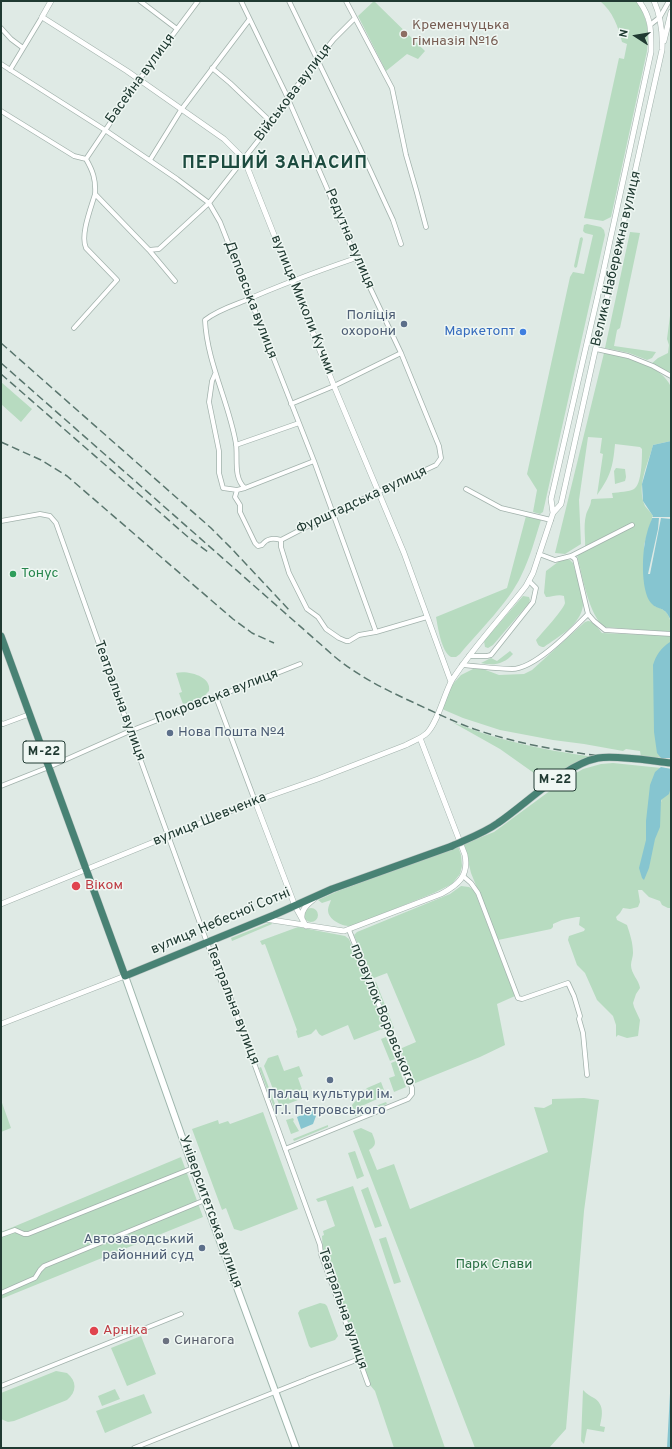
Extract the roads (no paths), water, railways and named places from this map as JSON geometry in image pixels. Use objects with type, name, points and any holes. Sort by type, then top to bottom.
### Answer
[{"type":"highway","name":"М-22","points":[[1,636],[125,976]]},
{"type":"highway","name":"вулиця Небесної Сотні","points":[[125,976],[265,919],[317,896],[452,846],[491,828],[563,774],[588,760],[609,758],[671,763]]},
{"type":"main road","name":"Університетська вулиця","points":[[125,976],[193,1168],[296,1448]]},
{"type":"street","points":[[10,70],[51,1]]},
{"type":"street","points":[[140,1],[177,29]]},
{"type":"street","points":[[190,1],[196,3]]},
{"type":"street","name":"Редутна вулиця","points":[[241,1],[326,186],[356,258],[401,353],[439,446],[441,458]]},
{"type":"street","points":[[289,1],[358,144],[393,220],[401,244]]},
{"type":"street","points":[[346,1],[392,88],[406,155],[426,227]]},
{"type":"street","name":"Велика Набережна вулиця","points":[[553,513],[550,499],[609,250],[651,52],[650,25],[645,9],[639,1]]},
{"type":"street","name":"Велика Набережна вулиця","points":[[420,738],[428,732],[451,682],[462,665],[529,581],[553,513],[561,504],[662,50],[660,17],[654,1]]},
{"type":"street","points":[[650,25],[660,17],[669,1]]},
{"type":"street","name":"Басейна вулиця","points":[[86,159],[139,80],[196,3]]},
{"type":"street","points":[[662,50],[671,12]]},
{"type":"street","name":"вулиця Миколи Кучми","points":[[42,17],[139,80],[224,139],[244,158],[334,386],[379,492],[451,682]]},
{"type":"street","name":"Військова вулиця","points":[[149,250],[159,249],[209,203],[272,123],[287,99],[317,60],[334,39],[355,18]]},
{"type":"street","points":[[150,160],[181,110],[249,20]]},
{"type":"street","points":[[1,28],[11,39],[23,48]]},
{"type":"street","name":"Деповська вулиця","points":[[1,64],[150,160],[209,203],[220,222],[292,404],[376,632]]},
{"type":"street","points":[[212,68],[272,123]]},
{"type":"street","points":[[1,111],[74,156],[86,159],[93,172],[96,185],[86,227],[85,244],[86,248],[117,280],[74,328]]},
{"type":"street","points":[[95,194],[149,250],[175,281]]},
{"type":"street","points":[[244,488],[239,480],[236,445],[231,422],[211,363],[205,320],[211,315],[250,298],[356,258]]},
{"type":"street","points":[[596,349],[628,356],[653,366],[671,376]]},
{"type":"street","points":[[292,404],[334,386],[401,353]]},
{"type":"street","points":[[215,374],[212,381],[209,402],[219,451],[219,473],[223,488],[237,490],[244,488],[314,461]]},
{"type":"street","points":[[236,445],[299,423]]},
{"type":"street","name":"Фурштадська вулиця","points":[[237,490],[235,497],[240,505],[240,512],[255,543],[258,546],[262,545],[269,539],[280,540],[333,513],[436,465],[441,458]]},
{"type":"street","points":[[466,489],[501,508],[551,520]]},
{"type":"street","name":"Театральна вулиця","points":[[1,521],[40,514],[50,516],[56,523],[221,980],[228,994],[320,1245],[321,1254],[368,1384]]},
{"type":"street","points":[[539,554],[555,560],[571,556],[632,524]]},
{"type":"street","points":[[280,540],[289,574],[307,609],[318,618],[326,629],[339,638],[346,641],[359,635],[376,632],[427,617]]},
{"type":"street","points":[[571,556],[575,559],[588,614],[605,630],[671,634]]},
{"type":"street","points":[[469,656],[491,655],[533,602],[536,588],[529,581]]},
{"type":"street","points":[[462,665],[513,669],[531,663],[549,650],[588,614]]},
{"type":"street","name":"Покровська вулиця","points":[[1,786],[50,767],[130,731],[300,664]]},
{"type":"street","points":[[216,697],[295,906],[306,926]]},
{"type":"street","points":[[2,723],[30,714]]},
{"type":"street","points":[[265,919],[341,931],[349,930],[441,894],[455,886],[463,876],[466,860],[420,738]]},
{"type":"street","name":"вулиця Шевченка","points":[[1,904],[169,836],[326,776],[420,738]]},
{"type":"street","points":[[463,876],[471,883],[478,893],[518,998],[522,999],[568,983],[580,1016],[579,1020],[583,1033],[587,1075]]},
{"type":"street","points":[[302,919],[301,914],[304,908],[317,896]]},
{"type":"street","name":"провулок Воровського","points":[[285,1149],[408,1099],[412,1094],[412,1088],[349,930]]},
{"type":"street","name":"вулиця Небесної Сотні","points":[[1,1024],[125,976]]},
{"type":"street","points":[[1,1236],[15,1230],[28,1234],[193,1168]]},
{"type":"street","points":[[1,1293],[35,1278],[44,1266],[205,1200]]},
{"type":"street","points":[[1,1386],[181,1314]]},
{"type":"street","points":[[134,1448],[359,1359]]},
{"type":"water","points":[[671,441],[671,621],[664,610],[651,603],[647,597],[645,589],[643,569],[644,549],[647,531],[653,516],[643,501],[642,484],[653,445]]},
{"type":"water","points":[[670,642],[671,758],[661,758],[657,753],[654,732],[653,665],[659,652]]},
{"type":"water","points":[[661,767],[671,769],[671,787],[669,794],[661,800],[660,827],[655,839],[649,868],[644,880],[639,868],[646,840],[646,821],[650,785],[655,772]]},
{"type":"water","points":[[313,1110],[316,1116],[313,1124],[301,1129],[297,1117]]},
{"type":"water","points":[[671,1375],[671,1448],[667,1448]]},
{"type":"railway","points":[[1,343],[211,528],[291,612]]},
{"type":"railway","points":[[1,363],[343,664],[370,681],[449,719],[498,737],[572,752],[671,763]]},
{"type":"railway","points":[[1,374],[188,537],[208,552]]},
{"type":"railway","points":[[1,442],[41,460],[67,476],[233,619],[252,633],[274,643]]},
{"type":"place","name":"Кременчуцька гімназія №16","points":[[404,34]]},
{"type":"place","name":"Поліція охорони","points":[[404,324]]},
{"type":"place","name":"Маркетопт","points":[[523,332]]},
{"type":"place","name":"Тонус","points":[[13,574]]},
{"type":"place","name":"Нова Пошта №4","points":[[170,733]]},
{"type":"place","name":"Віком","points":[[76,886]]},
{"type":"place","name":"Палац культури ім. Г.І. Петровського","points":[[330,1080]]},
{"type":"place","name":"Автозаводський районний суд","points":[[202,1248]]},
{"type":"place","name":"Арніка","points":[[94,1331]]},
{"type":"place","name":"Синагога","points":[[166,1341]]},
{"type":"district","name":"ПЕРШИЙ ЗАНАСИП","points":[[275,164]]},
{"type":"park label","name":"Парк Слави","points":[[494,1265]]}]
